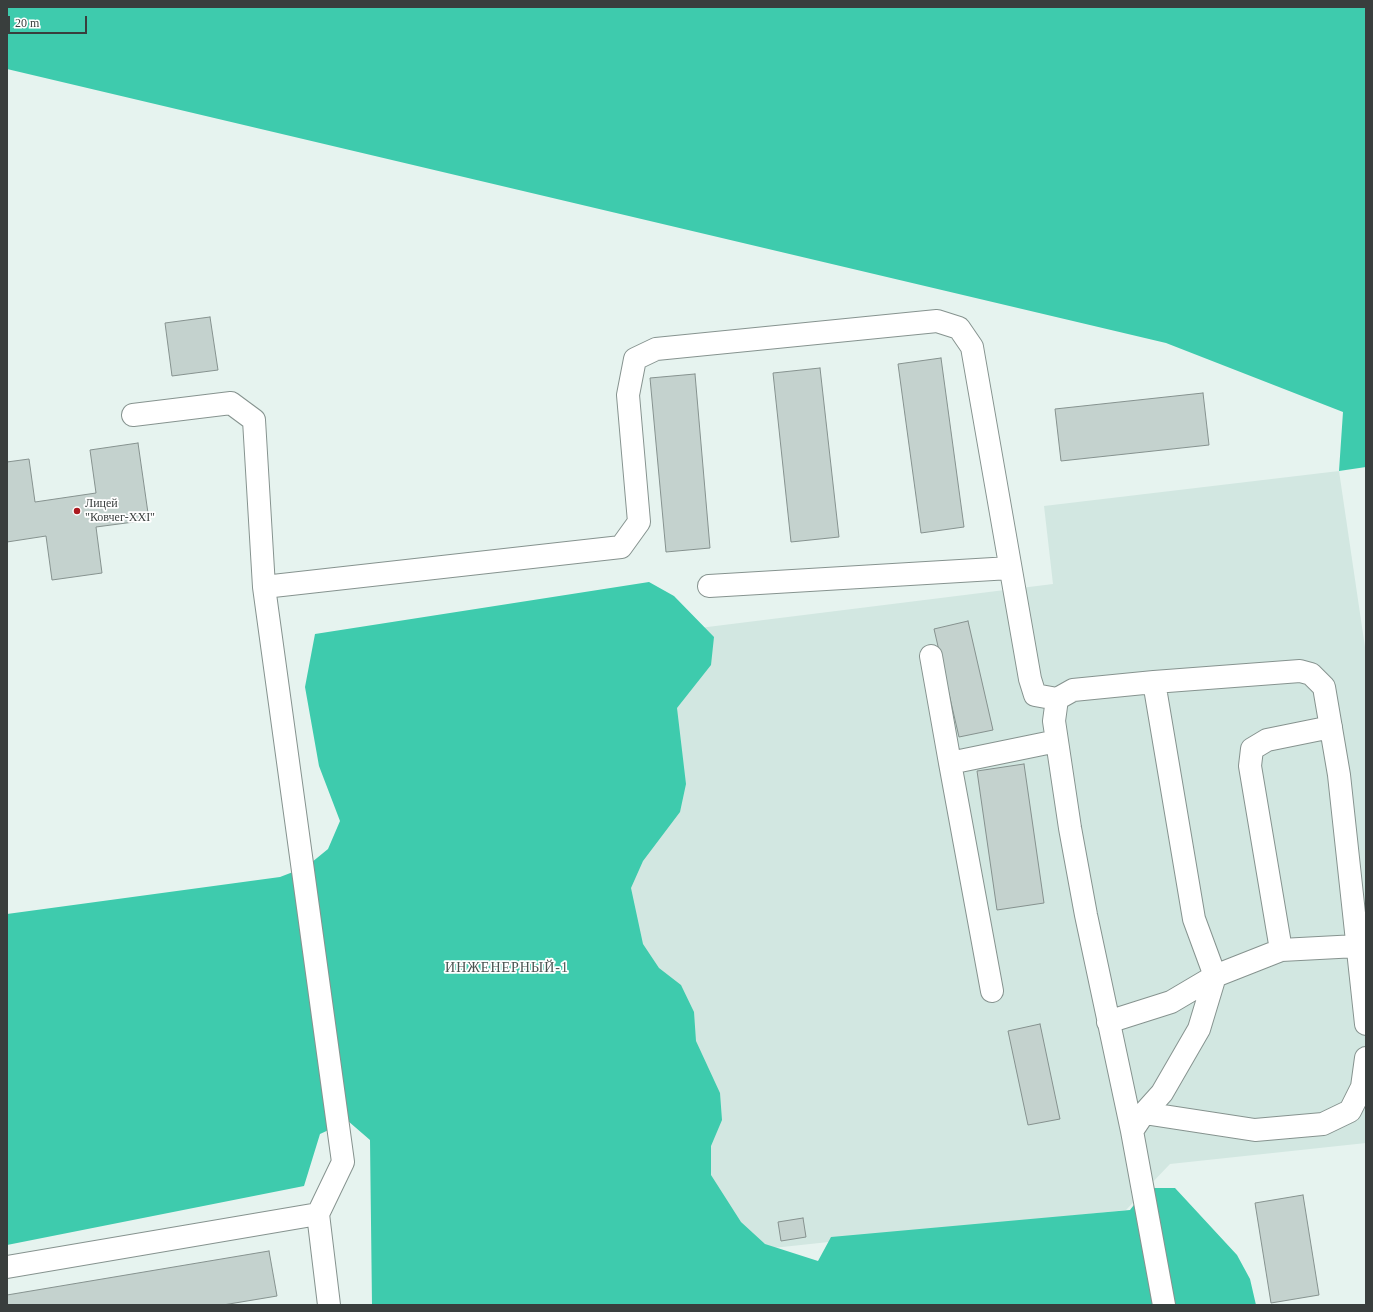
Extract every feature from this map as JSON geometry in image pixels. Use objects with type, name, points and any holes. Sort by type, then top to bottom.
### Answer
[{"type":"lane","points":[[264,587],[621,546],[639,522],[628,395],[635,359],[656,349],[937,321],[959,328],[972,347],[1010,568],[1032,684],[1036,695],[1057,699],[1073,690],[1154,682],[1300,671],[1312,674],[1324,687],[1339,775],[1366,1024]]},
{"type":"lane","points":[[134,415],[231,403],[254,420],[264,587],[343,1162],[318,1214],[329,1305]]},
{"type":"lane","points":[[710,586],[1010,568]]},
{"type":"lane","points":[[931,656],[992,991]]},
{"type":"lane","points":[[1132,1131],[1144,1113],[1162,1093],[1200,1028],[1215,976],[1194,918],[1154,682]]},
{"type":"lane","points":[[1057,699],[1054,721],[1072,842],[1108,1022],[1132,1131],[1164,1305]]},
{"type":"lane","points":[[1281,950],[1250,766],[1252,749],[1267,740],[1331,727]]},
{"type":"lane","points":[[950,763],[1057,741]]},
{"type":"lane","points":[[1108,1022],[1171,1002],[1215,976],[1281,950],[1357,946]]},
{"type":"lane","points":[[1144,1113],[1255,1130],[1323,1124],[1350,1111],[1362,1087],[1366,1058]]},
{"type":"lane","points":[[7,1267],[318,1214]]},
{"type":"shaded area","points":[[1339,471],[1366,654],[1366,1143],[1170,1164],[1126,1210],[680,1258],[595,641],[1053,584],[1044,506]]},
{"type":"green space","points":[[7,7],[1366,7],[1366,467],[1339,471],[1343,412],[1166,343],[7,69]]},
{"type":"green space","points":[[649,582],[674,596],[714,637],[711,665],[677,708],[686,784],[680,812],[643,861],[631,888],[643,944],[659,968],[681,985],[694,1012],[696,1041],[720,1093],[722,1120],[711,1146],[711,1175],[741,1222],[765,1244],[818,1261],[831,1237],[1130,1210],[1147,1188],[1175,1188],[1237,1255],[1250,1279],[1256,1305],[372,1305],[370,1140],[348,1121],[320,1134],[304,1186],[7,1245],[7,914],[280,877],[306,867],[328,849],[340,821],[319,766],[305,687],[315,634]]},
{"type":"building","points":[[210,317],[218,370],[172,376],[165,323]]},
{"type":"building","points":[[941,358],[964,527],[921,533],[898,364]]},
{"type":"building","points":[[820,368],[839,537],[791,542],[773,373]]},
{"type":"building","points":[[695,374],[710,548],[666,552],[650,378]]},
{"type":"building","points":[[1203,393],[1209,445],[1061,461],[1055,409]]},
{"type":"building","name":"Лицей \"Ковчег-XXI\"","points":[[138,443],[149,520],[96,527],[102,573],[52,580],[46,536],[7,542],[7,462],[29,459],[35,502],[96,493],[90,450]]},
{"type":"building","points":[[968,621],[993,730],[959,737],[934,629]]},
{"type":"building","points":[[1024,764],[1044,903],[997,910],[977,771]]},
{"type":"building","points":[[1040,1024],[1060,1119],[1028,1125],[1008,1031]]},
{"type":"building","points":[[1303,1195],[1319,1295],[1271,1303],[1255,1203]]},
{"type":"building","points":[[803,1218],[806,1237],[781,1241],[778,1222]]},
{"type":"building","points":[[269,1251],[277,1296],[223,1305],[7,1305],[7,1295]]},
{"type":"place","name":"Лицей \"Ковчег-XXI\"","points":[[77,511]]},
{"type":"district","name":"ИНЖЕНЕРНЫЙ-1","points":[[507,968]]}]
